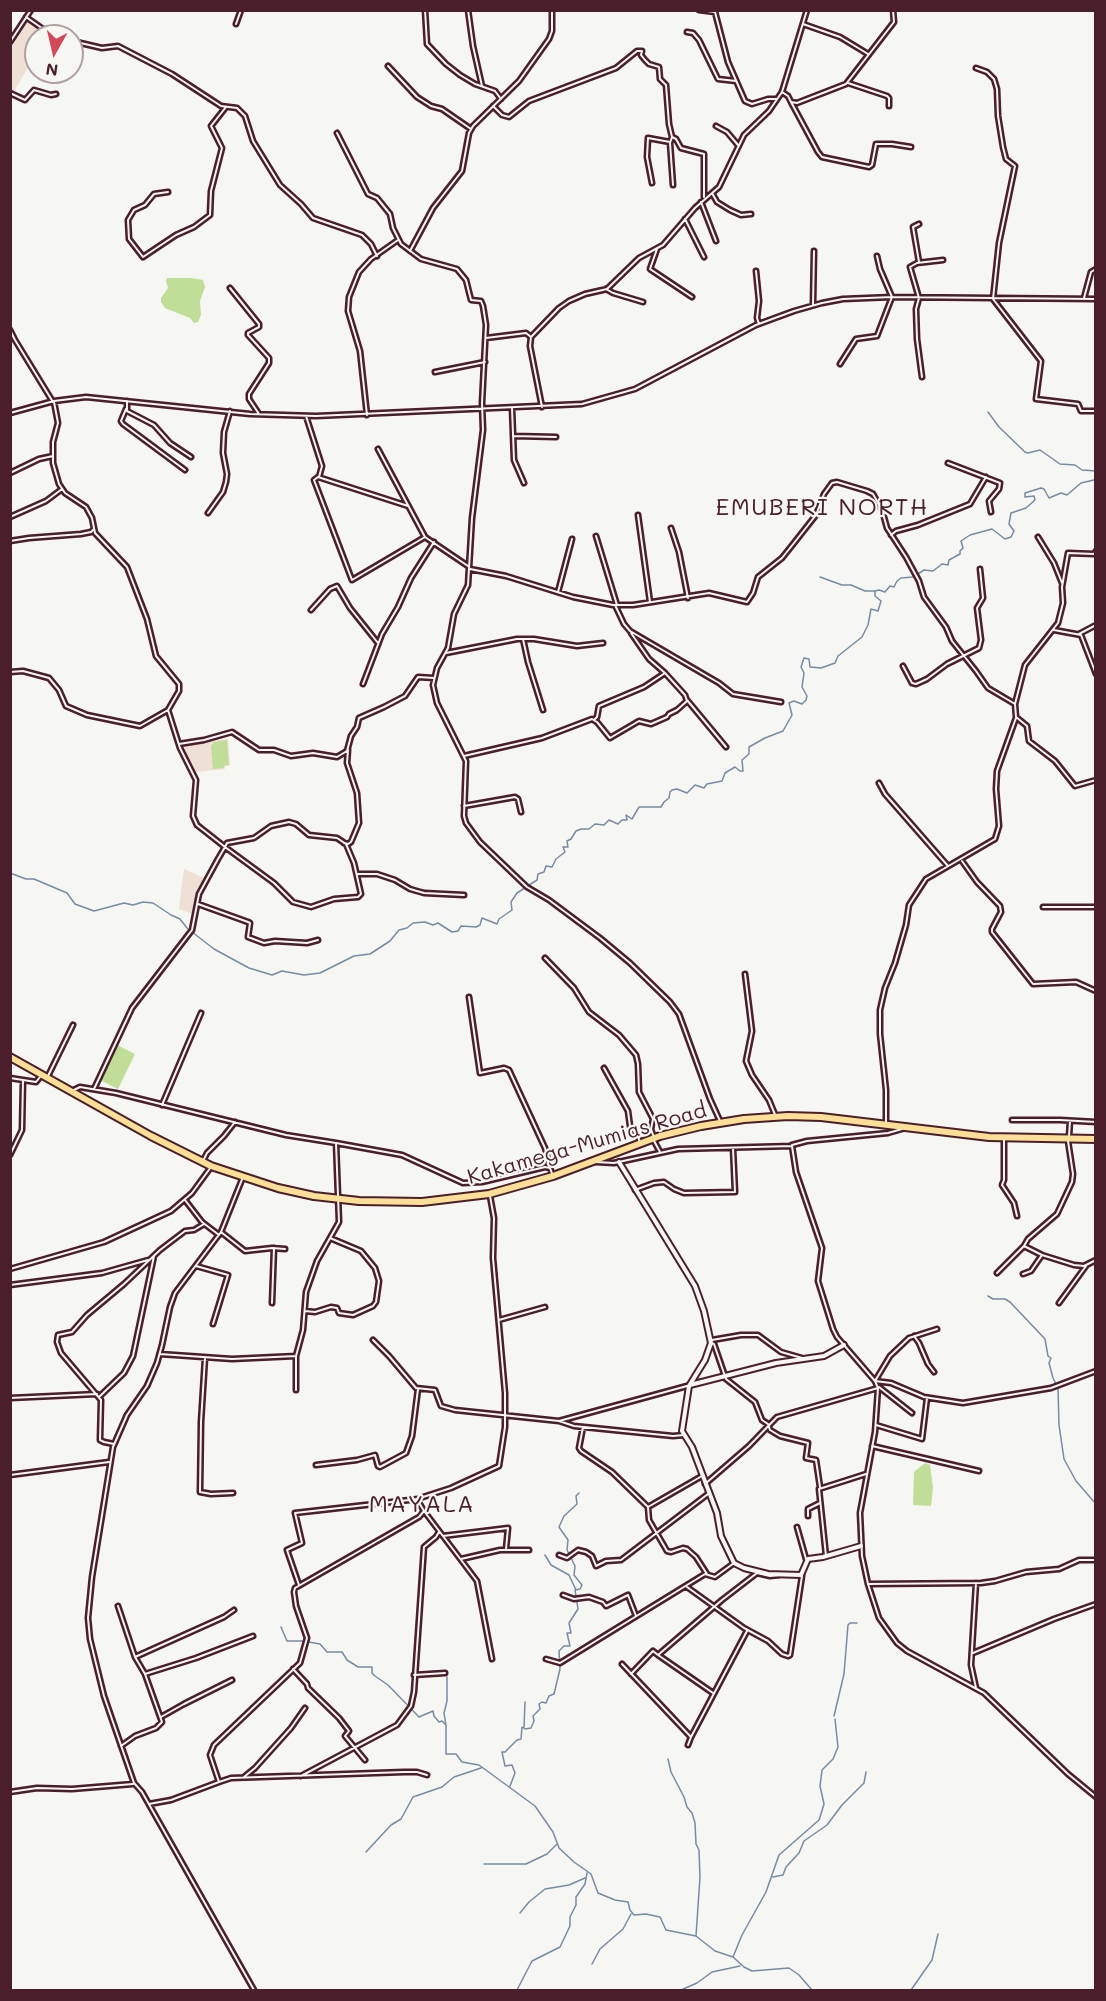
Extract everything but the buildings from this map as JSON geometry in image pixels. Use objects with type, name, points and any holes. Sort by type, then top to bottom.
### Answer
[{"type":"highway","name":"Kakamega-Mumias Road","points":[[10,1057],[211,1166],[278,1188],[338,1199],[406,1202],[451,1200],[489,1194],[553,1176],[654,1138],[720,1122],[776,1116],[821,1117],[1004,1138],[1095,1139]]},
{"type":"street","points":[[10,42],[31,10]]},
{"type":"street","points":[[236,24],[242,10]]},
{"type":"street","points":[[425,10],[427,44],[460,75],[470,82],[497,93],[501,99]]},
{"type":"street","points":[[468,10],[482,86]]},
{"type":"street","points":[[410,252],[429,215],[462,171],[471,129],[519,81],[549,39],[552,31],[552,10]]},
{"type":"street","points":[[699,10],[715,12],[728,62],[748,103],[777,99]]},
{"type":"street","points":[[542,407],[530,346],[531,337],[569,301],[606,289],[639,258],[663,245],[702,200],[712,194],[724,179],[738,145],[748,130],[762,118],[782,92],[807,10]]},
{"type":"street","points":[[791,102],[798,103],[837,89],[848,82],[895,21],[892,10]]},
{"type":"street","points":[[26,17],[36,24]]},
{"type":"street","points":[[803,24],[840,37],[868,54]]},
{"type":"street","points":[[687,32],[693,33],[699,40],[718,79],[736,81]]},
{"type":"street","points":[[84,44],[102,48],[120,47],[172,74],[201,95],[226,107],[236,108],[244,116],[250,137],[275,178],[308,214],[318,220],[359,233],[369,241],[377,256]]},
{"type":"street","points":[[493,106],[502,115],[509,117],[529,101],[616,68],[637,51],[642,51],[641,56],[649,64],[658,67],[660,79],[666,85],[672,137],[670,142],[673,184]]},
{"type":"street","points":[[388,66],[417,97],[431,106],[442,109],[471,129]]},
{"type":"street","points":[[976,68],[987,72],[994,79],[1004,153],[1006,159],[1015,166],[999,243],[993,299],[1041,361],[1036,399],[1078,404],[1081,411],[1095,411]]},
{"type":"street","points":[[848,82],[887,96],[890,98],[889,106]]},
{"type":"street","points":[[10,93],[25,100],[34,90],[51,95],[56,94]]},
{"type":"street","points":[[782,92],[788,96],[822,157],[869,167],[872,165],[876,144],[911,147]]},
{"type":"street","points":[[168,192],[154,194],[145,205],[134,210],[128,220],[129,239],[143,257],[210,215],[211,191],[222,148],[211,126],[226,107]]},
{"type":"street","points":[[716,126],[727,132],[738,145]]},
{"type":"street","points":[[337,133],[368,194],[376,197],[390,214],[398,240],[421,259],[455,267],[467,282],[471,300],[483,303],[486,338],[482,436],[472,518],[468,585],[454,614],[446,653],[434,678],[435,699],[464,756],[466,765],[464,806],[466,824],[476,838],[526,886],[600,938],[670,1002],[679,1014],[720,1122]]},
{"type":"street","points":[[672,137],[676,139],[681,148],[704,154],[702,200],[716,241]]},
{"type":"street","points":[[652,183],[647,157],[648,138],[670,142]]},
{"type":"street","points":[[712,194],[717,202],[730,210],[741,215],[751,214]]},
{"type":"street","points":[[685,219],[704,257]]},
{"type":"street","points":[[919,224],[912,227],[919,262]]},
{"type":"street","points":[[367,415],[360,351],[350,320],[348,304],[357,274],[398,240]]},
{"type":"street","points":[[657,249],[650,269],[692,297]]},
{"type":"street","points":[[813,305],[814,251]]},
{"type":"street","points":[[840,364],[856,339],[877,336],[892,297],[877,256]]},
{"type":"street","points":[[922,377],[917,339],[919,298],[910,267],[919,262],[943,260]]},
{"type":"street","points":[[1083,299],[1091,272],[1095,269]]},
{"type":"street","points":[[756,271],[759,324]]},
{"type":"street","points":[[230,288],[259,324],[248,335],[269,358],[269,363],[249,393],[249,399],[259,414]]},
{"type":"street","points":[[606,289],[643,302]]},
{"type":"street","points":[[10,413],[86,397],[259,414],[306,416],[482,410],[593,402],[628,392],[759,324],[813,305],[843,299],[892,297],[1095,299]]},
{"type":"street","points":[[10,330],[54,402],[58,423],[53,438],[53,456],[56,475],[62,489],[86,507],[98,536],[129,570],[147,619],[156,656],[179,684],[178,694],[168,710],[140,726],[92,717],[66,706],[57,687],[48,677],[24,671],[10,672]]},
{"type":"street","points":[[486,338],[526,333],[531,337]]},
{"type":"street","points":[[435,372],[485,362]]},
{"type":"street","points":[[127,401],[123,424],[185,470]]},
{"type":"street","points":[[512,408],[514,460],[524,483]]},
{"type":"street","points":[[126,409],[154,425],[170,443],[191,457]]},
{"type":"street","points":[[208,513],[223,492],[226,482],[223,453],[230,411]]},
{"type":"street","points":[[306,416],[322,466],[319,477],[315,480],[319,496],[353,580],[425,537]]},
{"type":"street","points":[[514,436],[556,437]]},
{"type":"street","points":[[378,449],[425,537],[468,567],[558,592],[616,605],[688,598],[714,593],[742,602],[749,601],[758,577],[782,558],[794,543],[818,510],[826,490],[835,482],[871,492],[882,510],[891,535],[918,577],[930,606],[944,624],[952,641],[988,688],[1015,704]]},
{"type":"street","points":[[10,473],[39,459],[53,456]]},
{"type":"street","points":[[948,463],[999,482],[1000,486],[989,501],[991,512]]},
{"type":"street","points":[[319,477],[408,506]]},
{"type":"street","points":[[891,535],[896,531],[918,525],[970,504],[986,477]]},
{"type":"street","points":[[10,517],[46,501],[62,489]]},
{"type":"street","points":[[638,515],[650,602]]},
{"type":"street","points":[[671,528],[679,552],[688,598]]},
{"type":"street","points":[[10,541],[81,534],[94,529]]},
{"type":"street","points":[[596,536],[622,621],[649,659],[665,673],[726,747]]},
{"type":"street","points":[[1038,537],[1054,563],[1062,583]]},
{"type":"street","points":[[558,592],[572,539]]},
{"type":"street","points":[[363,684],[378,643],[411,578],[434,542]]},
{"type":"street","points":[[881,1133],[886,1090],[880,1010],[885,988],[897,957],[910,901],[926,879],[990,844],[996,837],[999,826],[997,771],[1016,717],[1015,704],[1023,669],[1054,630],[1060,618],[1063,603],[1062,583],[1068,554],[1094,554],[1095,551]]},
{"type":"street","points":[[903,666],[911,682],[916,684],[975,652],[980,646],[977,608],[983,598],[980,569]]},
{"type":"street","points":[[311,610],[330,588],[337,586],[350,608],[378,643]]},
{"type":"street","points":[[1054,630],[1079,634],[1095,625]]},
{"type":"street","points":[[630,631],[736,696],[781,702]]},
{"type":"street","points":[[1079,634],[1095,674]]},
{"type":"street","points":[[446,653],[523,639],[540,639],[577,646],[603,643]]},
{"type":"street","points":[[523,639],[543,710]]},
{"type":"street","points":[[464,756],[532,741],[594,720],[597,718],[599,706],[644,687],[665,673]]},
{"type":"street","points":[[347,847],[359,823],[357,793],[347,763],[351,736],[357,727],[359,718],[405,696],[418,677],[434,678]]},
{"type":"street","points":[[594,720],[611,738],[639,721],[650,725],[666,718],[687,700]]},
{"type":"street","points":[[168,710],[178,744],[196,780],[194,821],[274,883],[293,902],[306,907],[339,898],[360,896],[358,874],[345,843]]},
{"type":"street","points":[[1016,717],[1027,726],[1030,742],[1055,760],[1072,784],[1079,786],[1095,780]]},
{"type":"street","points":[[178,744],[232,732],[259,750],[274,750],[291,756],[315,753],[337,757],[349,748]]},
{"type":"street","points":[[879,783],[885,794],[948,866]]},
{"type":"street","points":[[464,806],[516,797],[521,812]]},
{"type":"street","points":[[94,1089],[132,1008],[191,931],[200,892],[227,843],[232,840],[254,838],[273,826],[291,822],[309,835],[335,838],[349,843]]},
{"type":"street","points":[[961,860],[977,882],[1000,906],[1001,912],[992,932],[1033,984],[1076,982],[1095,991]]},
{"type":"street","points":[[358,874],[373,873],[387,876],[418,891],[438,895],[464,895]]},
{"type":"street","points":[[198,904],[249,922],[248,937],[264,943],[275,941],[308,943],[318,940]]},
{"type":"street","points":[[1043,907],[1095,907]]},
{"type":"street","points":[[544,958],[574,988],[589,1012],[619,1035],[636,1055],[639,1092],[653,1119],[651,1129],[660,1152]]},
{"type":"street","points":[[746,974],[752,1031],[746,1062],[776,1116]]},
{"type":"street","points":[[470,997],[480,1073],[504,1068],[509,1071],[544,1148],[553,1176]]},
{"type":"street","points":[[162,1105],[201,1013]]},
{"type":"street","points":[[47,1078],[73,1025]]},
{"type":"street","points":[[604,1068],[628,1111],[630,1126],[638,1136],[640,1143]]},
{"type":"street","points":[[10,1078],[37,1082],[40,1074]]},
{"type":"street","points":[[10,1155],[22,1130],[23,1081]]},
{"type":"street","points":[[72,1092],[77,1087],[94,1089],[286,1134],[404,1155],[463,1183],[482,1182],[538,1168],[550,1168]]},
{"type":"street","points":[[1012,1120],[1095,1122]]},
{"type":"street","points":[[998,1273],[1028,1239],[1057,1214],[1072,1182],[1070,1121]]},
{"type":"street","points":[[203,1162],[207,1153],[235,1122]]},
{"type":"street","points":[[593,1160],[619,1162],[689,1148],[791,1145],[908,1128]]},
{"type":"street","points":[[1004,1138],[1002,1185],[1014,1203],[1017,1216]]},
{"type":"street","points":[[296,1390],[296,1356],[303,1330],[307,1287],[317,1261],[339,1222],[336,1143]]},
{"type":"street","points":[[791,1145],[799,1180],[822,1248],[818,1284],[834,1332],[878,1386],[912,1413]]},
{"type":"street","points":[[635,1190],[664,1182],[674,1190],[684,1193],[735,1192],[733,1148]]},
{"type":"street","points":[[604,1156],[610,1163]]},
{"type":"street","points":[[619,1162],[695,1286],[725,1377],[755,1402],[762,1420],[769,1425],[770,1430],[780,1436],[808,1443],[806,1458],[816,1460],[826,1556]]},
{"type":"street","points":[[10,1269],[104,1242],[171,1211],[185,1200],[211,1166]]},
{"type":"street","points":[[243,1177],[220,1234],[172,1299],[160,1354],[147,1386],[127,1415],[114,1444],[109,1462],[88,1618],[90,1639],[104,1696],[132,1771],[134,1783],[149,1804],[254,1990]]},
{"type":"street","points":[[299,1585],[287,1550],[288,1547],[302,1543],[295,1513],[418,1499],[499,1466],[504,1440],[504,1384],[493,1258],[494,1226],[489,1194]]},
{"type":"street","points":[[185,1200],[204,1224],[245,1251],[285,1249]]},
{"type":"street","points":[[114,1444],[100,1440],[101,1405],[98,1395],[61,1353],[57,1342],[58,1335],[72,1332],[87,1315],[184,1231],[194,1230],[204,1224]]},
{"type":"street","points":[[304,1311],[315,1312],[331,1307],[337,1308],[339,1313],[353,1315],[373,1306],[376,1302],[379,1279],[375,1268],[361,1251],[330,1238]]},
{"type":"street","points":[[1024,1246],[1042,1255],[1074,1265],[1080,1266],[1095,1260]]},
{"type":"street","points":[[272,1303],[274,1248]]},
{"type":"street","points":[[1023,1274],[1031,1271],[1042,1255]]},
{"type":"street","points":[[10,1398],[98,1395],[124,1373],[133,1356],[154,1256]]},
{"type":"street","points":[[10,1285],[102,1273],[151,1259]]},
{"type":"street","points":[[1059,1303],[1087,1263]]},
{"type":"street","points":[[196,1266],[228,1275],[213,1324]]},
{"type":"street","points":[[498,1320],[545,1306]]},
{"type":"street","points":[[875,1381],[890,1356],[909,1338],[937,1329]]},
{"type":"street","points":[[712,1341],[741,1335],[758,1335],[781,1352],[804,1359]]},
{"type":"street","points":[[914,1336],[922,1348],[927,1364],[934,1372]]},
{"type":"street","points":[[373,1340],[418,1389],[435,1390],[439,1403],[450,1409],[559,1421],[583,1427],[673,1436],[684,1435]]},
{"type":"street","points":[[712,1341],[705,1360],[689,1385],[682,1426],[684,1435],[690,1442],[717,1513],[721,1536],[734,1563],[744,1568],[779,1575]]},
{"type":"street","points":[[559,1421],[776,1363],[824,1356],[844,1345]]},
{"type":"street","points":[[160,1354],[241,1359],[296,1356]]},
{"type":"street","points":[[205,1358],[200,1492],[233,1493]]},
{"type":"street","points":[[875,1381],[896,1385],[927,1398],[954,1403],[1051,1388],[1095,1371]]},
{"type":"street","points":[[705,1484],[749,1446],[777,1417],[878,1386]]},
{"type":"street","points":[[878,1386],[876,1425],[860,1509],[861,1546],[868,1584],[879,1618],[897,1643],[934,1667],[984,1692],[1068,1774],[1095,1797]]},
{"type":"street","points":[[316,1465],[357,1460],[375,1455],[380,1467],[406,1453],[412,1436],[418,1389]]},
{"type":"street","points":[[876,1425],[922,1439],[927,1398]]},
{"type":"street","points":[[583,1427],[580,1451],[612,1472],[648,1506],[649,1520],[668,1552],[687,1549],[696,1557],[706,1574],[715,1577],[734,1563]]},
{"type":"street","points":[[872,1446],[979,1471]]},
{"type":"street","points":[[10,1475],[109,1462]]},
{"type":"street","points":[[820,1487],[867,1474]]},
{"type":"street","points":[[648,1506],[702,1476]]},
{"type":"street","points":[[559,1555],[567,1558],[578,1550],[586,1552],[592,1556],[596,1566],[606,1561],[621,1560],[708,1494]]},
{"type":"street","points":[[418,1499],[439,1532],[477,1581],[492,1659]]},
{"type":"street","points":[[808,1516],[808,1509],[820,1503]]},
{"type":"street","points":[[219,1782],[210,1755],[211,1749],[301,1661],[307,1642],[306,1630],[296,1606],[294,1592],[299,1585],[415,1519],[424,1511]]},
{"type":"street","points":[[686,1586],[748,1631],[770,1642],[784,1656],[790,1655],[806,1560],[797,1527]]},
{"type":"street","points":[[442,1536],[507,1528],[506,1550]]},
{"type":"street","points":[[301,1776],[397,1725],[411,1706],[414,1692],[424,1548],[439,1532]]},
{"type":"street","points":[[806,1560],[861,1546]]},
{"type":"street","points":[[461,1559],[506,1550],[529,1550]]},
{"type":"street","points":[[868,1584],[995,1581],[1037,1570],[1059,1569],[1079,1560],[1095,1560]]},
{"type":"street","points":[[658,1655],[757,1573],[770,1576],[801,1575],[803,1573]]},
{"type":"street","points":[[546,1659],[560,1663],[706,1574]]},
{"type":"street","points":[[976,1583],[971,1670],[976,1688]]},
{"type":"street","points":[[563,1595],[574,1599],[590,1597],[603,1602],[606,1606],[628,1595],[636,1616]]},
{"type":"street","points":[[973,1653],[1095,1604]]},
{"type":"street","points":[[118,1606],[135,1657],[145,1674],[161,1717],[161,1725],[135,1736],[121,1746]]},
{"type":"street","points":[[135,1657],[224,1617],[234,1610]]},
{"type":"street","points":[[688,1745],[713,1693],[748,1631]]},
{"type":"street","points":[[145,1674],[196,1658],[253,1636]]},
{"type":"street","points":[[631,1674],[652,1651],[713,1693]]},
{"type":"street","points":[[622,1664],[691,1737]]},
{"type":"street","points":[[293,1669],[349,1731],[345,1736],[365,1760]]},
{"type":"street","points":[[414,1675],[445,1672]]},
{"type":"street","points":[[161,1717],[232,1680]]},
{"type":"street","points":[[244,1778],[291,1728],[305,1708]]},
{"type":"street","points":[[149,1804],[171,1800],[231,1778],[404,1772],[427,1775]]},
{"type":"street","points":[[10,1792],[37,1788],[107,1787],[134,1783]]},
{"type":"shaded area","points":[[24,27],[24,74],[13,93],[11,92],[11,48]]},
{"type":"shaded area","points":[[228,739],[230,765],[225,766],[225,769],[195,772],[180,745]]},
{"type":"shaded area","points":[[184,869],[206,879],[198,895],[195,915],[179,909]]},
{"type":"green space","points":[[167,278],[203,280],[205,287],[200,301],[201,315],[198,322],[194,323],[190,318],[165,308],[161,298],[168,288]]},
{"type":"green space","points":[[227,740],[229,765],[213,769],[211,746],[214,742]]},
{"type":"green space","points":[[117,1045],[135,1054],[118,1089],[100,1080]]},
{"type":"green space","points":[[925,1463],[930,1465],[933,1488],[931,1506],[913,1505],[914,1472]]},
{"type":"waterway","points":[[988,412],[999,427],[1025,452],[1040,450],[1060,464],[1075,465],[1082,470],[1096,471]]},
{"type":"waterway","points":[[10,873],[26,879],[34,879],[67,893],[75,904],[94,911],[124,903],[133,905],[143,902],[153,903],[180,919],[187,928],[214,949],[249,968],[272,975],[282,971],[304,975],[320,973],[354,956],[370,954],[390,941],[399,930],[413,923],[425,922],[433,925],[438,923],[452,932],[458,931],[461,926],[476,927],[480,925],[482,918],[497,924],[499,919],[512,910],[511,902],[517,893],[537,880],[538,874],[544,872],[546,866],[552,867],[556,859],[565,852],[563,847],[568,847],[567,841],[576,831],[589,829],[595,824],[604,825],[609,820],[618,824],[622,820],[627,820],[626,815],[632,819],[639,807],[661,807],[669,798],[672,790],[677,789],[687,793],[695,785],[704,788],[707,784],[722,781],[725,773],[735,767],[743,771],[742,760],[749,754],[749,747],[783,731],[792,715],[789,703],[794,701],[802,704],[806,700],[807,696],[802,687],[804,673],[801,667],[804,658],[809,659],[810,667],[821,668],[835,663],[838,656],[862,637],[868,625],[871,609],[878,611],[881,601],[875,596],[875,591],[885,592],[890,586],[894,587],[901,578],[913,577],[924,570],[933,571],[942,564],[948,565],[949,560],[960,554],[963,548],[961,541],[970,535],[992,529],[1005,539],[1011,537],[1014,531],[1009,524],[1011,513],[1026,508],[1035,500],[1034,496],[1025,497],[1025,493],[1041,488],[1049,498],[1061,493],[1067,495],[1081,483],[1094,480],[1096,477]]},
{"type":"waterway","points":[[820,577],[865,591],[875,591]]},
{"type":"waterway","points":[[988,1296],[1010,1302],[1045,1339],[1048,1356],[1051,1358],[1049,1363],[1056,1384]]},
{"type":"waterway","points":[[1058,1387],[1059,1425],[1064,1459],[1076,1481],[1096,1504]]},
{"type":"waterway","points":[[510,1786],[515,1773],[512,1765],[505,1766],[502,1752],[521,1739],[522,1727],[531,1728],[534,1721],[533,1716],[540,1709],[539,1704],[546,1703],[549,1696],[554,1694],[560,1669],[559,1651],[564,1646],[570,1646],[567,1633],[571,1633],[569,1623],[578,1609],[575,1590],[580,1589],[582,1585],[574,1575],[575,1566],[567,1550],[568,1540],[559,1527],[564,1516],[577,1504],[576,1496],[579,1493]]},
{"type":"waterway","points":[[545,1555],[551,1565],[569,1575],[576,1590]]},
{"type":"waterway","points":[[834,1716],[844,1674],[848,1625],[857,1623]]},
{"type":"waterway","points":[[281,1627],[287,1641],[305,1641]]},
{"type":"waterway","points":[[309,1642],[320,1644],[327,1652],[342,1652],[347,1660],[358,1667],[372,1667],[372,1673],[388,1685],[419,1717],[433,1711],[439,1722],[442,1721],[446,1725],[446,1754],[456,1754],[462,1762],[479,1765],[535,1806],[553,1832],[559,1848],[591,1874],[598,1893],[615,1900],[628,1902],[634,1915],[646,1914],[660,1917],[666,1930],[696,1936],[715,1951],[733,1957],[752,1971],[789,1968],[799,1975],[812,1990]]},
{"type":"waterway","points":[[446,1725],[444,1713],[447,1701],[447,1677]]},
{"type":"waterway","points":[[524,1728],[525,1702]]},
{"type":"waterway","points":[[733,1957],[742,1935],[766,1892],[779,1855],[819,1820],[824,1804],[820,1786],[822,1770],[833,1759],[838,1747],[835,1719]]},
{"type":"waterway","points":[[668,1759],[671,1772],[695,1823],[700,1877],[696,1936]]},
{"type":"waterway","points":[[366,1852],[391,1825],[401,1819],[413,1797],[442,1787],[454,1777],[481,1768]]},
{"type":"waterway","points":[[773,1877],[783,1875],[786,1867],[799,1853],[804,1841],[827,1825],[842,1805],[864,1783],[866,1772]]},
{"type":"waterway","points":[[484,1864],[526,1864],[547,1854],[557,1844]]},
{"type":"waterway","points":[[517,1990],[532,1961],[560,1947],[570,1926],[570,1917],[576,1905],[576,1897],[585,1884],[587,1873]]},
{"type":"waterway","points":[[520,1913],[545,1889],[569,1885],[585,1878]]},
{"type":"waterway","points":[[592,1964],[600,1949],[623,1929],[631,1914]]},
{"type":"waterway","points":[[911,1990],[932,1960],[938,1934]]},
{"type":"waterway","points":[[681,1990],[697,1983],[712,1972],[740,1966]]},
{"type":"district","name":"EMUBERI NORTH","points":[[822,508]]},
{"type":"district","name":"MAYALA","points":[[422,1505]]}]
